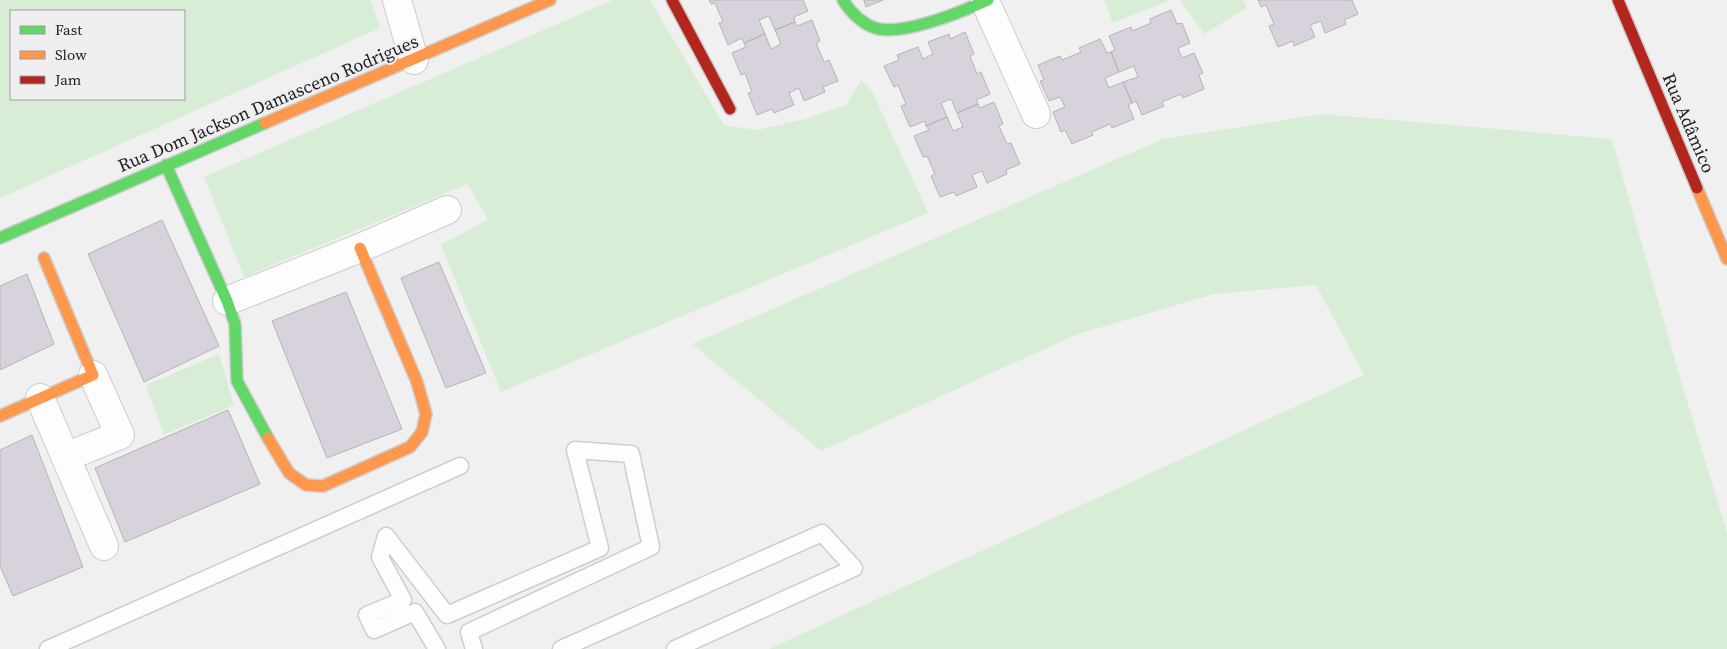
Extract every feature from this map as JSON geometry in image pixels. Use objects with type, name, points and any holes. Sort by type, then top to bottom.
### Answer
[{"type":"street","points":[[397,0],[414,60]]},
{"type":"street","name":"Rua Dom Jackson Damasceno Rodrigues","points":[[0,238],[550,0]]},
{"type":"street","points":[[672,0],[730,109]]},
{"type":"street","points":[[843,0],[861,20],[879,29],[911,27],[986,1],[1036,114]]},
{"type":"street","name":"Rua Adâmico","points":[[1618,0],[1727,260]]},
{"type":"street","points":[[166,165],[228,301],[235,324],[237,381],[289,473],[306,485],[323,486],[410,447],[422,432],[426,414],[418,382],[360,248]]},
{"type":"street","points":[[228,301],[360,248],[447,210]]},
{"type":"street","points":[[44,258],[120,435],[66,457]]},
{"type":"street","points":[[0,416],[93,375]]},
{"type":"street","points":[[40,398],[104,546]]},
{"type":"lane","points":[[437,649],[415,612],[374,630],[367,615],[403,600],[380,557],[386,536],[446,616],[600,548],[575,450],[631,454],[651,547],[469,632],[474,649]]},
{"type":"lane","points":[[48,649],[460,466]]},
{"type":"lane","points":[[561,649],[822,533],[854,568],[675,649]]},
{"type":"green space","points":[[0,0],[371,0],[380,28],[0,198]]},
{"type":"green space","points":[[613,0],[650,0],[724,125],[757,130],[805,119],[846,105],[861,80],[872,91],[928,213],[501,392],[441,245],[488,220],[468,184],[244,277],[204,177]]},
{"type":"green space","points":[[1104,0],[1170,0],[1113,23]]},
{"type":"green space","points":[[1180,0],[1243,0],[1247,8],[1204,34]]},
{"type":"green space","points":[[1323,114],[1612,139],[1682,384],[1727,532],[1727,649],[769,649],[1364,375],[1316,285],[1214,294],[1075,335],[821,451],[692,344],[1163,139]]},
{"type":"green space","points":[[219,354],[234,405],[164,435],[146,385]]},
{"type":"building","points":[[709,0],[803,0],[808,11],[794,17],[795,22],[775,30],[769,16],[759,20],[765,34],[744,43],[742,38],[728,45],[719,23],[723,22],[715,3],[711,4]]},
{"type":"building","points":[[864,0],[883,0],[866,7]]},
{"type":"building","points":[[1258,0],[1352,0],[1358,14],[1344,20],[1346,24],[1325,33],[1321,21],[1310,25],[1315,37],[1294,46],[1293,41],[1278,47],[1269,26],[1274,24],[1266,5],[1261,7]]},
{"type":"building","points":[[1171,10],[1177,24],[1182,23],[1190,43],[1178,48],[1182,58],[1194,53],[1203,73],[1199,75],[1204,89],[1183,98],[1181,94],[1162,102],[1164,106],[1142,115],[1136,101],[1132,103],[1123,82],[1138,77],[1134,66],[1119,72],[1111,52],[1115,50],[1109,36],[1131,27],[1132,31],[1151,23],[1150,19]]},
{"type":"building","points":[[812,20],[820,41],[816,43],[824,62],[829,60],[838,81],[823,87],[825,92],[804,101],[799,88],[789,93],[794,105],[774,113],[772,109],[757,115],[748,93],[752,92],[745,73],[741,75],[732,53],[746,47],[744,43],[765,34],[771,49],[781,44],[775,30],[795,22],[797,26]]},
{"type":"building","points":[[965,32],[974,54],[970,56],[977,74],[981,72],[990,94],[976,100],[978,104],[957,113],[951,99],[941,103],[947,117],[926,126],[925,121],[910,127],[901,106],[906,104],[898,85],[894,87],[884,66],[899,60],[897,55],[918,47],[923,59],[933,54],[928,42],[949,34],[950,39]]},
{"type":"building","points":[[1100,39],[1107,53],[1111,52],[1119,72],[1105,78],[1109,88],[1123,82],[1132,103],[1128,105],[1134,119],[1112,128],[1110,124],[1092,132],[1093,135],[1072,144],[1065,130],[1061,132],[1053,112],[1065,107],[1060,97],[1049,101],[1040,81],[1044,80],[1038,65],[1060,56],[1062,60],[1081,52],[1079,48]]},
{"type":"building","points":[[994,102],[1003,124],[999,126],[1007,144],[1011,143],[1020,164],[1006,170],[1007,174],[987,183],[982,171],[972,175],[977,187],[956,196],[954,192],[940,197],[931,176],[935,174],[927,156],[923,157],[914,136],[929,130],[926,126],[947,117],[953,131],[963,127],[957,113],[978,104],[980,108]]},
{"type":"building","points":[[162,220],[219,346],[144,382],[88,254]]},
{"type":"building","points":[[439,262],[486,373],[446,388],[401,278]]},
{"type":"building","points":[[27,274],[54,344],[0,370],[0,286]]},
{"type":"building","points":[[346,292],[402,429],[327,458],[272,321]]},
{"type":"building","points":[[228,410],[260,484],[125,542],[95,468]]},
{"type":"building","points":[[32,435],[83,567],[13,596],[0,566],[0,450]]},
{"type":"traffic: fast","points":[[843,0],[849,9],[863,22],[879,29],[891,30],[935,21],[988,0]]},
{"type":"traffic: fast","points":[[0,238],[265,123]]},
{"type":"traffic: fast","points":[[166,165],[227,301],[235,324],[237,381],[268,438]]},
{"type":"traffic: slow","points":[[265,123],[550,0]]},
{"type":"traffic: slow","points":[[1697,188],[1727,259]]},
{"type":"traffic: slow","points":[[268,438],[289,473],[306,485],[323,486],[410,447],[422,432],[426,414],[417,382],[360,248]]},
{"type":"traffic: slow","points":[[0,416],[93,375],[44,258]]},
{"type":"traffic: jam","points":[[672,0],[730,109]]},
{"type":"traffic: jam","points":[[1618,0],[1697,188]]}]
